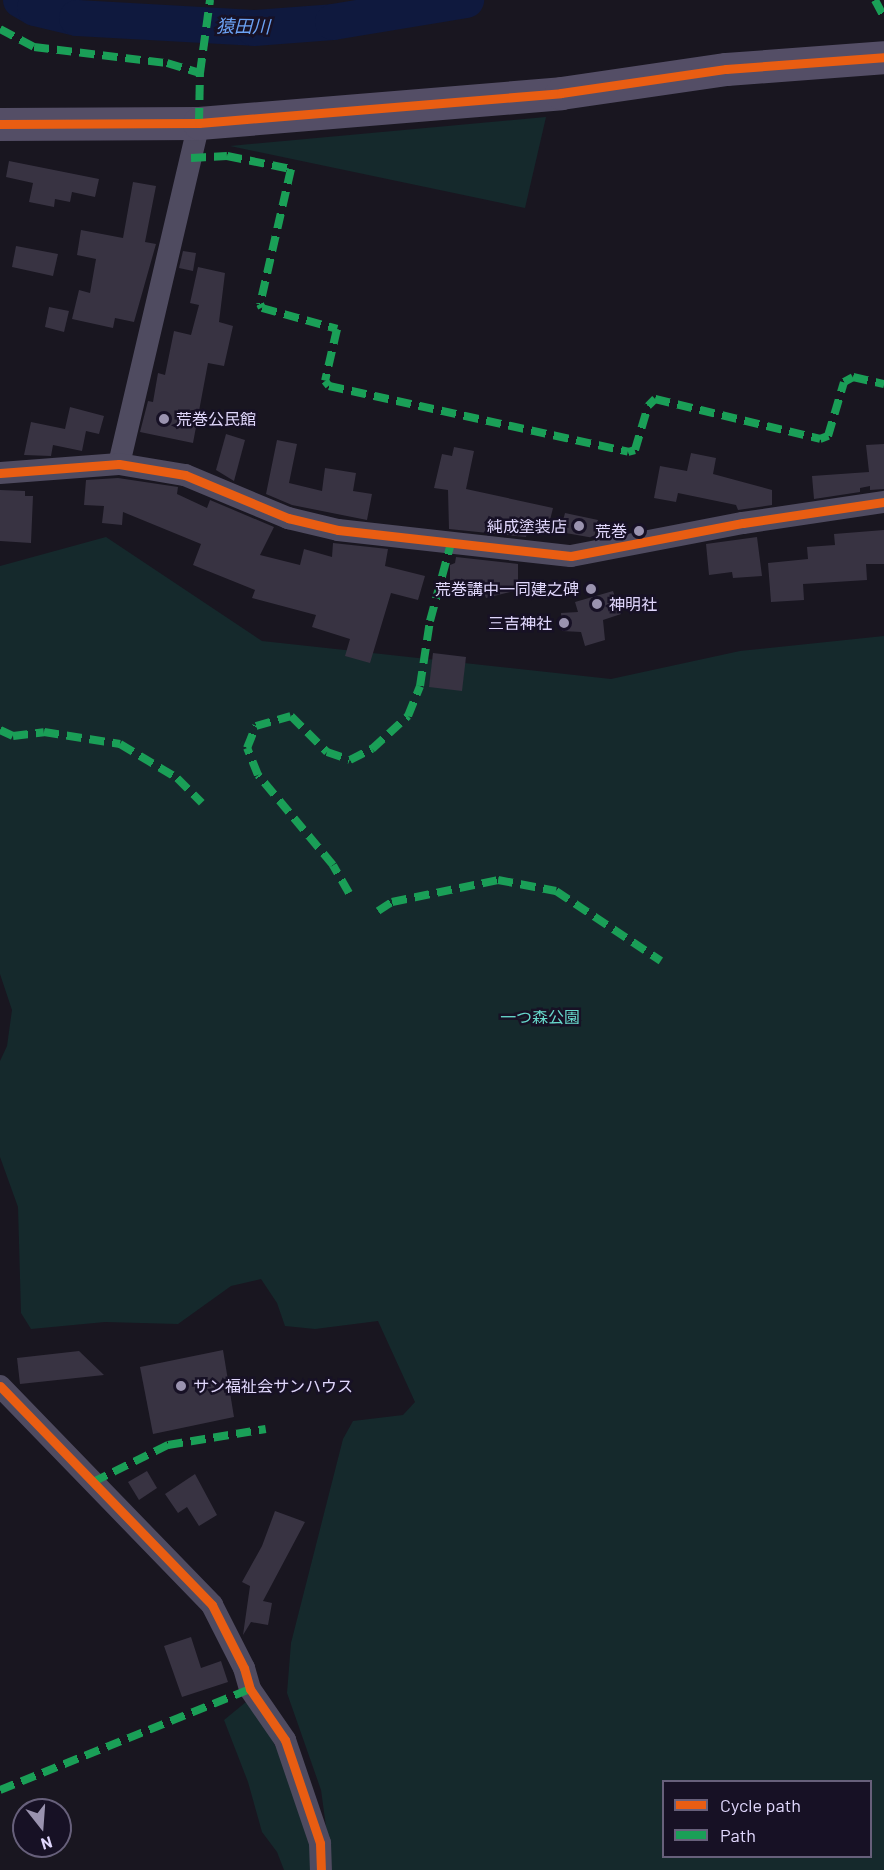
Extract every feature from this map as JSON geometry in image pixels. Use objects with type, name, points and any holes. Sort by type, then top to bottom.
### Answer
[{"type":"street","points":[[0,124],[199,123],[561,93],[726,69],[884,57]]},
{"type":"street","points":[[119,464],[199,123]]},
{"type":"street","points":[[0,473],[119,464],[185,475],[288,518],[338,530],[571,556],[743,523],[884,502]]},
{"type":"street","points":[[0,1386],[212,1605],[244,1668],[250,1689],[285,1740],[311,1810],[320,1843],[321,1870]]},
{"type":"green space","points":[[546,117],[525,208],[230,146]]},
{"type":"green space","name":"一つ森公園","points":[[106,537],[262,641],[611,679],[740,651],[884,636],[884,1870],[332,1870],[321,1790],[287,1693],[291,1643],[343,1439],[353,1421],[403,1415],[415,1402],[378,1321],[315,1329],[285,1326],[277,1303],[261,1279],[231,1286],[178,1324],[105,1322],[31,1329],[21,1313],[18,1207],[0,1157],[0,1061],[7,1046],[12,1010],[0,974],[0,566]]},
{"type":"green space","points":[[246,1702],[252,1704],[277,1749],[308,1824],[313,1870],[284,1870],[277,1852],[262,1832],[248,1782],[224,1720]]},
{"type":"building","points":[[9,161],[99,179],[95,197],[72,192],[70,202],[55,199],[54,207],[29,202],[33,183],[6,177]]},
{"type":"building","points":[[133,182],[156,186],[145,242],[156,244],[134,322],[115,318],[113,328],[72,319],[79,290],[90,293],[96,259],[77,255],[81,230],[123,238]]},
{"type":"building","points":[[16,246],[58,254],[53,276],[12,267]]},
{"type":"building","points":[[183,251],[196,253],[193,271],[179,268]]},
{"type":"building","points":[[198,267],[225,273],[219,322],[233,326],[224,366],[208,363],[193,443],[140,432],[148,401],[153,402],[158,373],[165,375],[174,331],[191,335],[199,305],[190,303]]},
{"type":"building","points":[[49,307],[69,311],[64,332],[45,327]]},
{"type":"building","points":[[70,407],[104,416],[99,434],[86,431],[82,451],[53,445],[51,456],[24,455],[31,422],[65,429]]},
{"type":"building","points":[[226,434],[245,440],[234,481],[216,470]]},
{"type":"building","points":[[277,440],[297,444],[289,483],[322,491],[325,468],[356,473],[353,491],[372,494],[367,520],[292,505],[266,494]]},
{"type":"building","points":[[884,444],[884,489],[870,490],[870,486],[860,488],[860,492],[814,499],[812,476],[869,472],[866,445]]},
{"type":"building","points":[[454,447],[474,451],[466,489],[553,508],[549,524],[530,520],[526,537],[449,529],[448,490],[434,488],[442,454],[452,456]]},
{"type":"building","points":[[691,453],[716,458],[713,474],[772,490],[772,505],[738,510],[736,505],[678,493],[676,502],[654,498],[660,466],[687,471]]},
{"type":"building","points":[[118,478],[178,487],[177,494],[207,508],[210,500],[274,527],[260,555],[300,565],[304,549],[332,557],[333,543],[388,549],[385,566],[425,576],[418,600],[391,593],[370,663],[345,656],[350,639],[312,627],[316,615],[252,598],[255,590],[193,565],[201,544],[123,512],[122,525],[102,523],[104,506],[84,505],[86,480]]},
{"type":"building","points":[[0,490],[25,491],[25,496],[33,496],[31,543],[0,541]]},
{"type":"building","name":"純成塗装店","points":[[565,513],[598,520],[594,538],[560,532]]},
{"type":"building","points":[[884,530],[884,564],[866,564],[867,580],[803,584],[804,600],[771,602],[768,563],[808,559],[807,547],[835,545],[834,534]]},
{"type":"building","points":[[757,537],[762,576],[733,578],[732,572],[709,575],[706,544]]},
{"type":"building","points":[[456,557],[518,564],[518,590],[486,598],[484,593],[467,591],[467,585],[450,585],[450,565],[455,563]]},
{"type":"building","points":[[613,591],[621,614],[603,620],[605,640],[585,646],[581,632],[562,631],[561,613],[578,612],[575,602]]},
{"type":"building","points":[[433,653],[466,657],[462,691],[429,687]]},
{"type":"building","name":"サン福祉会サンハウス","points":[[223,1350],[234,1417],[153,1434],[140,1367]]},
{"type":"building","points":[[79,1351],[104,1375],[20,1384],[17,1358]]},
{"type":"building","points":[[147,1471],[157,1488],[139,1500],[128,1482]]},
{"type":"building","points":[[195,1474],[217,1515],[199,1526],[187,1507],[178,1513],[165,1494]]},
{"type":"building","points":[[275,1511],[305,1522],[263,1601],[272,1603],[268,1625],[251,1622],[243,1635],[250,1586],[242,1582],[262,1546]]},
{"type":"building","points":[[191,1637],[201,1668],[221,1661],[228,1682],[182,1697],[164,1646]]},
{"type":"waterway","name":"猿田川","points":[[21,0],[35,8],[77,18],[254,28],[333,22],[466,0]]},
{"type":"marked path","points":[[199,123],[200,73],[210,0]]},
{"type":"marked path","points":[[875,0],[884,17]]},
{"type":"marked path","points":[[0,29],[34,47],[167,63],[200,73]]},
{"type":"marked path","points":[[191,158],[227,156],[291,169],[260,304],[262,308],[337,329],[325,381],[329,386],[628,452],[635,450],[648,406],[655,399],[820,439],[828,436],[844,382],[853,377],[884,384]]},
{"type":"marked path","points":[[349,893],[333,865],[258,775],[247,748],[256,726],[291,716],[327,752],[350,760],[372,749],[408,716],[420,686],[430,621],[451,543]]},
{"type":"marked path","points":[[0,730],[13,736],[44,732],[120,744],[177,778],[202,803]]},
{"type":"marked path","points":[[378,911],[392,902],[498,880],[556,891],[661,961]]},
{"type":"marked path","points":[[93,1482],[168,1445],[266,1429]]},
{"type":"marked path","points":[[0,1790],[250,1689]]},
{"type":"cycle path","points":[[0,124],[199,123],[561,93],[726,69],[884,57]]},
{"type":"cycle path","points":[[0,473],[119,464],[185,475],[288,518],[338,530],[571,556],[743,523],[884,502]]},
{"type":"cycle path","points":[[0,1386],[212,1605],[244,1668],[250,1689],[285,1740],[320,1843],[321,1870]]},
{"type":"place","name":"荒巻公民館","points":[[164,419]]},
{"type":"place","name":"純成塗装店","points":[[579,526]]},
{"type":"place","name":"荒巻","points":[[639,531]]},
{"type":"place","name":"荒巻講中一同建之碑","points":[[591,589]]},
{"type":"place","name":"神明社","points":[[597,604]]},
{"type":"place","name":"三吉神社","points":[[564,623]]},
{"type":"place","name":"サン福祉会サンハウス","points":[[181,1386]]}]
